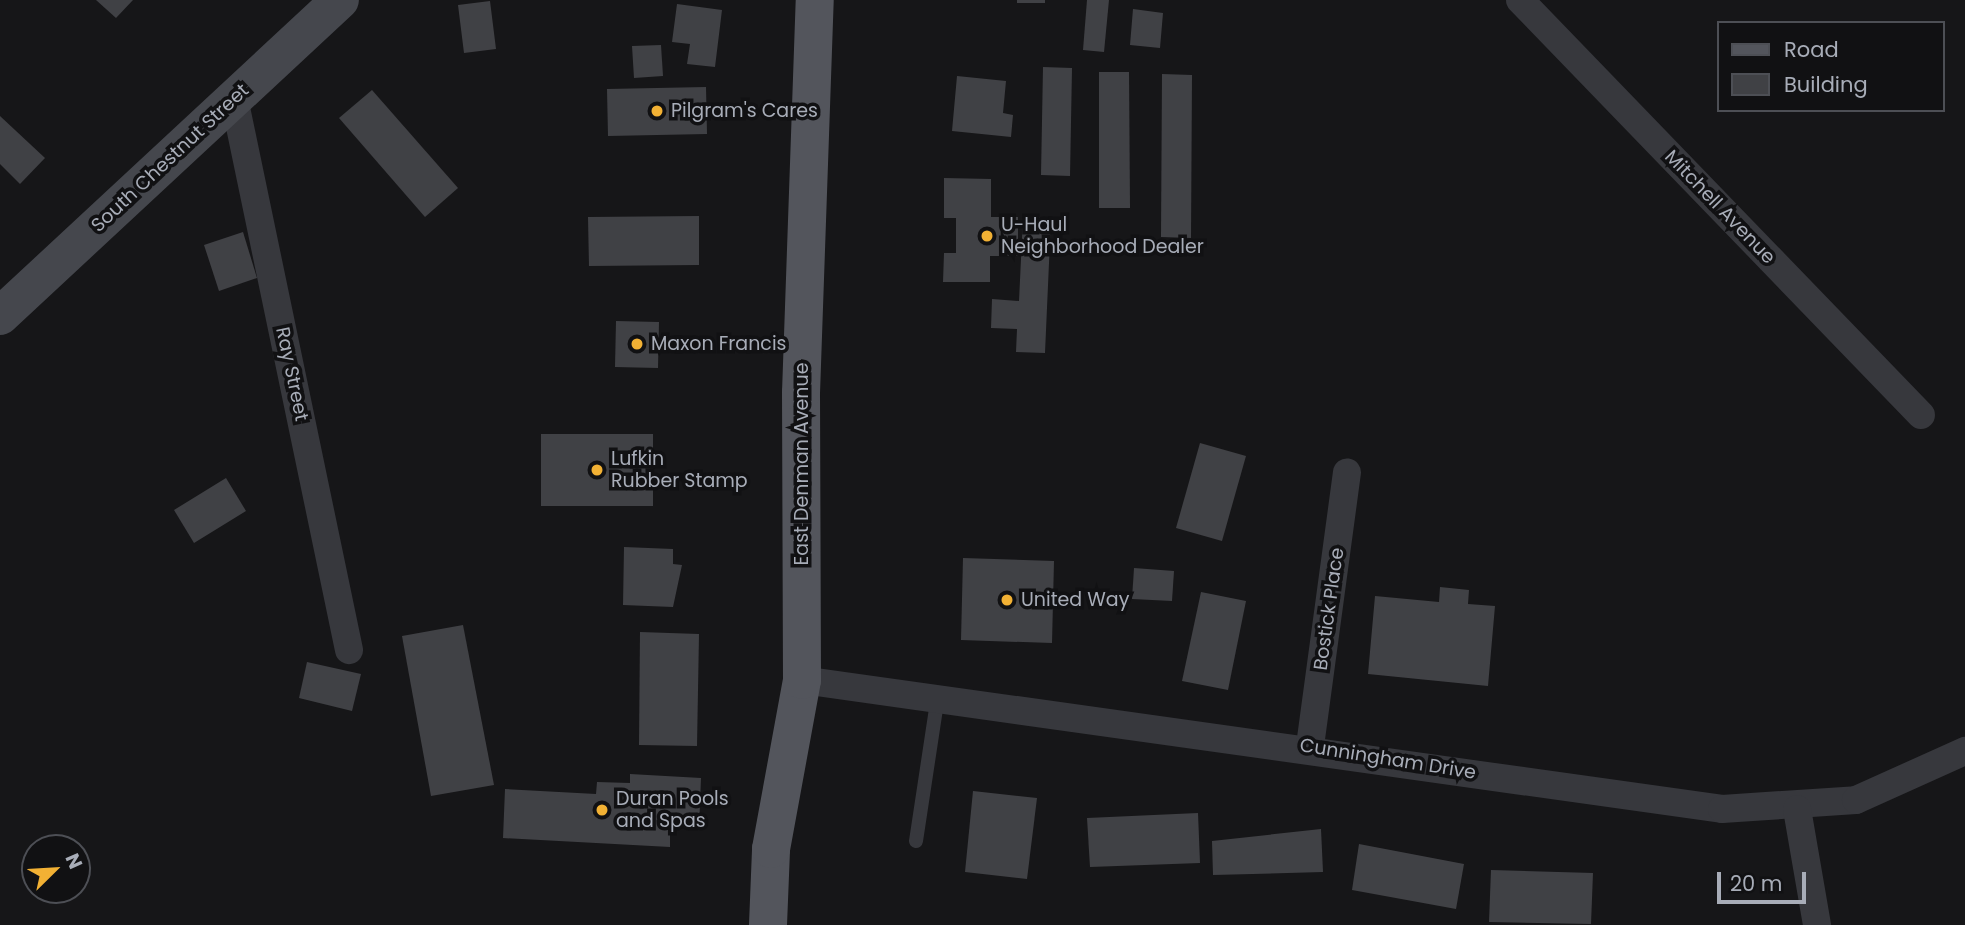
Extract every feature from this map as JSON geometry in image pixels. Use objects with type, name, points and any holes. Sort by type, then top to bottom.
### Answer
[{"type":"main road","name":"South Chestnut Street","points":[[0,316],[340,0]]},
{"type":"main road","name":"East Denman Avenue","points":[[768,925],[771,849],[802,680],[801,393],[815,0]]},
{"type":"street","name":"Mitchell Avenue","points":[[1520,0],[1921,415]]},
{"type":"street","name":"Ray Street","points":[[234,97],[349,650]]},
{"type":"street","name":"Bostick Place","points":[[1310,746],[1347,472]]},
{"type":"street","name":"Cunningham Drive","points":[[802,680],[1310,746],[1722,809],[1797,809],[1890,789],[1965,751]]},
{"type":"street","points":[[1797,809],[1817,925]]},
{"type":"lane","points":[[915,841],[938,696]]},
{"type":"building","points":[[96,0],[133,0],[116,18]]},
{"type":"building","points":[[1017,0],[1045,0],[1045,3],[1017,3]]},
{"type":"building","points":[[1087,0],[1109,0],[1104,52],[1083,50]]},
{"type":"building","points":[[490,1],[496,49],[464,53],[458,5]]},
{"type":"building","points":[[677,4],[722,10],[715,67],[687,64],[690,44],[672,42]]},
{"type":"building","points":[[1133,9],[1163,13],[1160,48],[1130,45]]},
{"type":"building","points":[[661,45],[663,76],[634,78],[632,46]]},
{"type":"building","points":[[1043,67],[1072,68],[1070,176],[1041,175]]},
{"type":"building","points":[[1099,72],[1129,72],[1130,208],[1099,208]]},
{"type":"building","points":[[1162,74],[1192,75],[1191,238],[1161,237]]},
{"type":"building","points":[[957,76],[1006,81],[1003,113],[1013,115],[1011,137],[952,131]]},
{"type":"building","name":"Pilgram's Cares","points":[[706,87],[707,134],[608,136],[607,89]]},
{"type":"building","points":[[372,90],[458,188],[425,217],[339,118]]},
{"type":"building","points":[[0,116],[45,158],[20,184],[0,164]]},
{"type":"building","name":"U-Haul Neighborhood Dealer","points":[[944,178],[991,179],[991,217],[1018,217],[1018,256],[990,256],[990,282],[943,282],[944,253],[956,253],[956,218],[944,218]]},
{"type":"building","points":[[699,216],[699,265],[589,266],[588,217]]},
{"type":"building","points":[[1023,217],[1051,218],[1045,353],[1016,352],[1017,329],[991,328],[992,299],[1019,301]]},
{"type":"building","points":[[243,232],[257,278],[219,291],[204,245]]},
{"type":"building","name":"Maxon Francis","points":[[616,321],[659,322],[658,368],[615,367]]},
{"type":"building","name":"Lufkin Rubber Stamp","points":[[541,434],[653,434],[653,506],[541,506]]},
{"type":"building","points":[[1200,443],[1246,456],[1222,541],[1176,528]]},
{"type":"building","points":[[226,478],[246,511],[194,543],[174,510]]},
{"type":"building","points":[[624,547],[673,549],[673,564],[682,565],[673,607],[623,605]]},
{"type":"building","name":"United Way","points":[[963,558],[1054,561],[1052,643],[961,640]]},
{"type":"building","points":[[1134,568],[1174,571],[1172,601],[1132,599]]},
{"type":"building","points":[[1440,587],[1469,590],[1468,604],[1495,606],[1488,686],[1368,674],[1375,596],[1439,602]]},
{"type":"building","points":[[1201,592],[1246,601],[1228,690],[1182,681]]},
{"type":"building","points":[[463,625],[494,785],[431,796],[402,636]]},
{"type":"building","points":[[640,632],[699,634],[697,746],[639,745]]},
{"type":"building","points":[[307,662],[361,674],[352,711],[299,698]]},
{"type":"building","name":"Duran Pools and Spas","points":[[630,774],[701,778],[699,829],[670,827],[670,847],[503,838],[505,789],[596,794],[597,782],[630,783]]},
{"type":"building","points":[[973,791],[1037,798],[1027,879],[965,872]]},
{"type":"building","points":[[1198,813],[1200,863],[1090,867],[1087,818]]},
{"type":"building","points":[[1321,829],[1323,872],[1213,875],[1212,841]]},
{"type":"building","points":[[1359,844],[1464,864],[1456,909],[1352,890]]},
{"type":"building","points":[[1491,870],[1593,873],[1591,924],[1489,922]]},
{"type":"place","name":"Pilgram's Cares","points":[[657,111]]},
{"type":"place","name":"U-Haul Neighborhood Dealer","points":[[987,236]]},
{"type":"place","name":"Maxon Francis","points":[[637,344]]},
{"type":"place","name":"Lufkin Rubber Stamp","points":[[597,470]]},
{"type":"place","name":"United Way","points":[[1007,600]]},
{"type":"place","name":"Duran Pools and Spas","points":[[602,810]]}]
